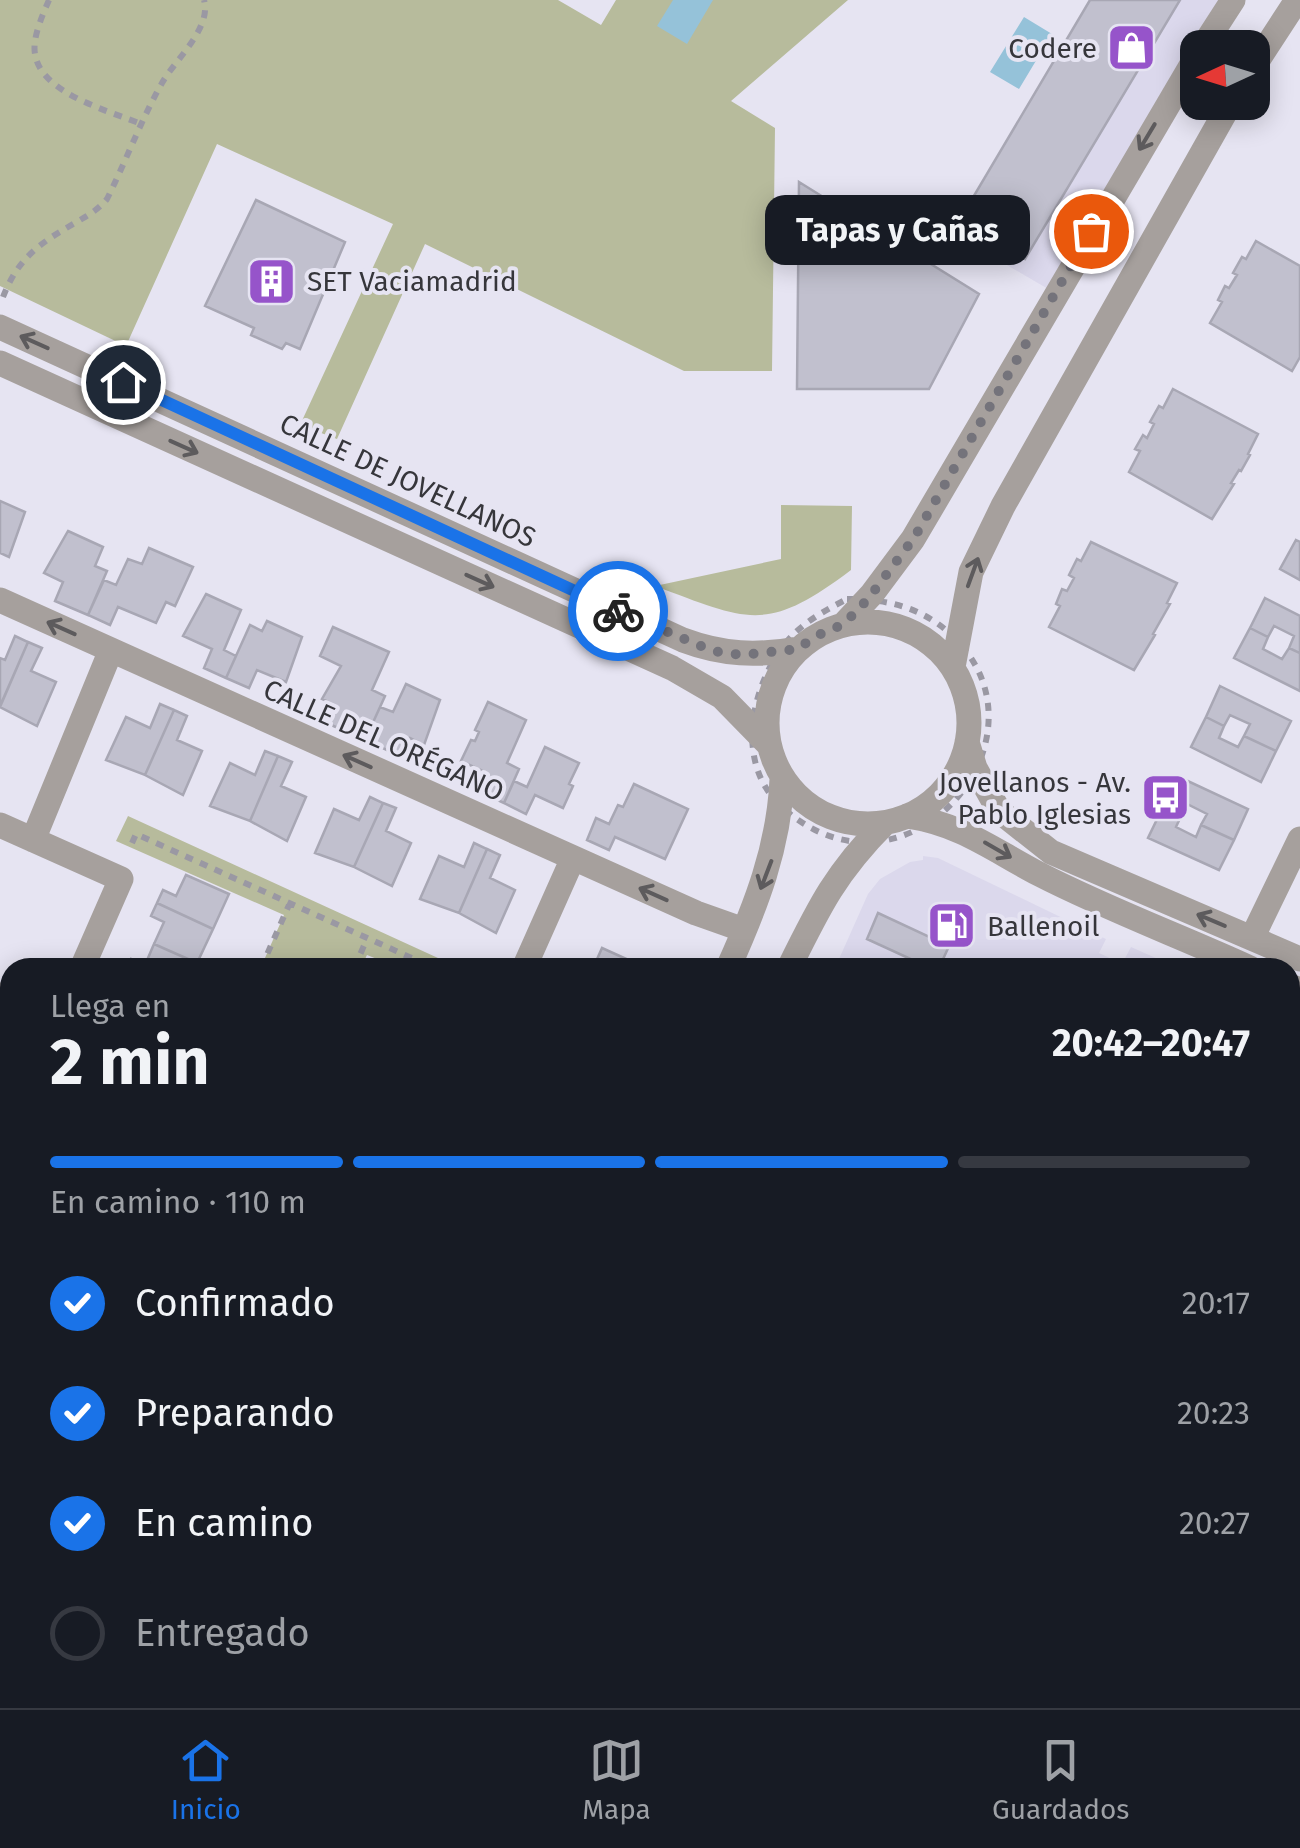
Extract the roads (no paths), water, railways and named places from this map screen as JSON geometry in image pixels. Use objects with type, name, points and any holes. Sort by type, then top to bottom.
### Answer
[{"type":"street","points":[[1214,30],[1233,0]]},
{"type":"street","points":[[1270,42],[1297,0]]},
{"type":"street","points":[[844,624],[914,538],[1180,85]]},
{"type":"street","points":[[953,667],[971,572],[1003,506],[1221,120]]},
{"type":"street","name":"CALLE DE JOVELLANOS","points":[[0,328],[684,640],[713,651],[742,655],[798,649]]},
{"type":"street","points":[[0,364],[672,668],[722,697],[768,744],[782,780],[772,860],[732,958]]},
{"type":"street","name":"CALLE DEL ORÉGANO","points":[[0,600],[572,858],[744,930]]},
{"type":"street","points":[[768,744],[770,699],[779,674],[798,649],[844,624],[866,621],[902,627],[936,647],[953,667],[969,717],[961,762],[941,793],[896,820],[854,854],[829,887],[794,958]]},
{"type":"street","points":[[33,840],[110,650]]},
{"type":"street","points":[[967,742],[975,768],[999,811],[1052,852],[1298,958]]},
{"type":"street","points":[[782,780],[804,801],[834,818],[858,824],[935,820],[967,832],[1040,874],[1226,958]]},
{"type":"street","points":[[0,825],[121,879],[86,958]]},
{"type":"street","points":[[1252,938],[1300,839]]},
{"type":"street","points":[[528,958],[572,858]]},
{"type":"water","points":[[673,0],[713,0],[687,44],[657,26]]},
{"type":"water","points":[[1024,17],[1052,34],[1019,89],[990,72]]},
{"type":"place","name":"Codere","points":[[1132,48]]},
{"type":"place","name":"Tapas y Cañas","points":[[1091,231]]},
{"type":"place","name":"SET Vaciamadrid","points":[[272,281]]},
{"type":"place","name":"Jovellanos - Av. Pablo Iglesias","points":[[1166,798]]},
{"type":"place","name":"Ballenoil","points":[[952,926]]}]
